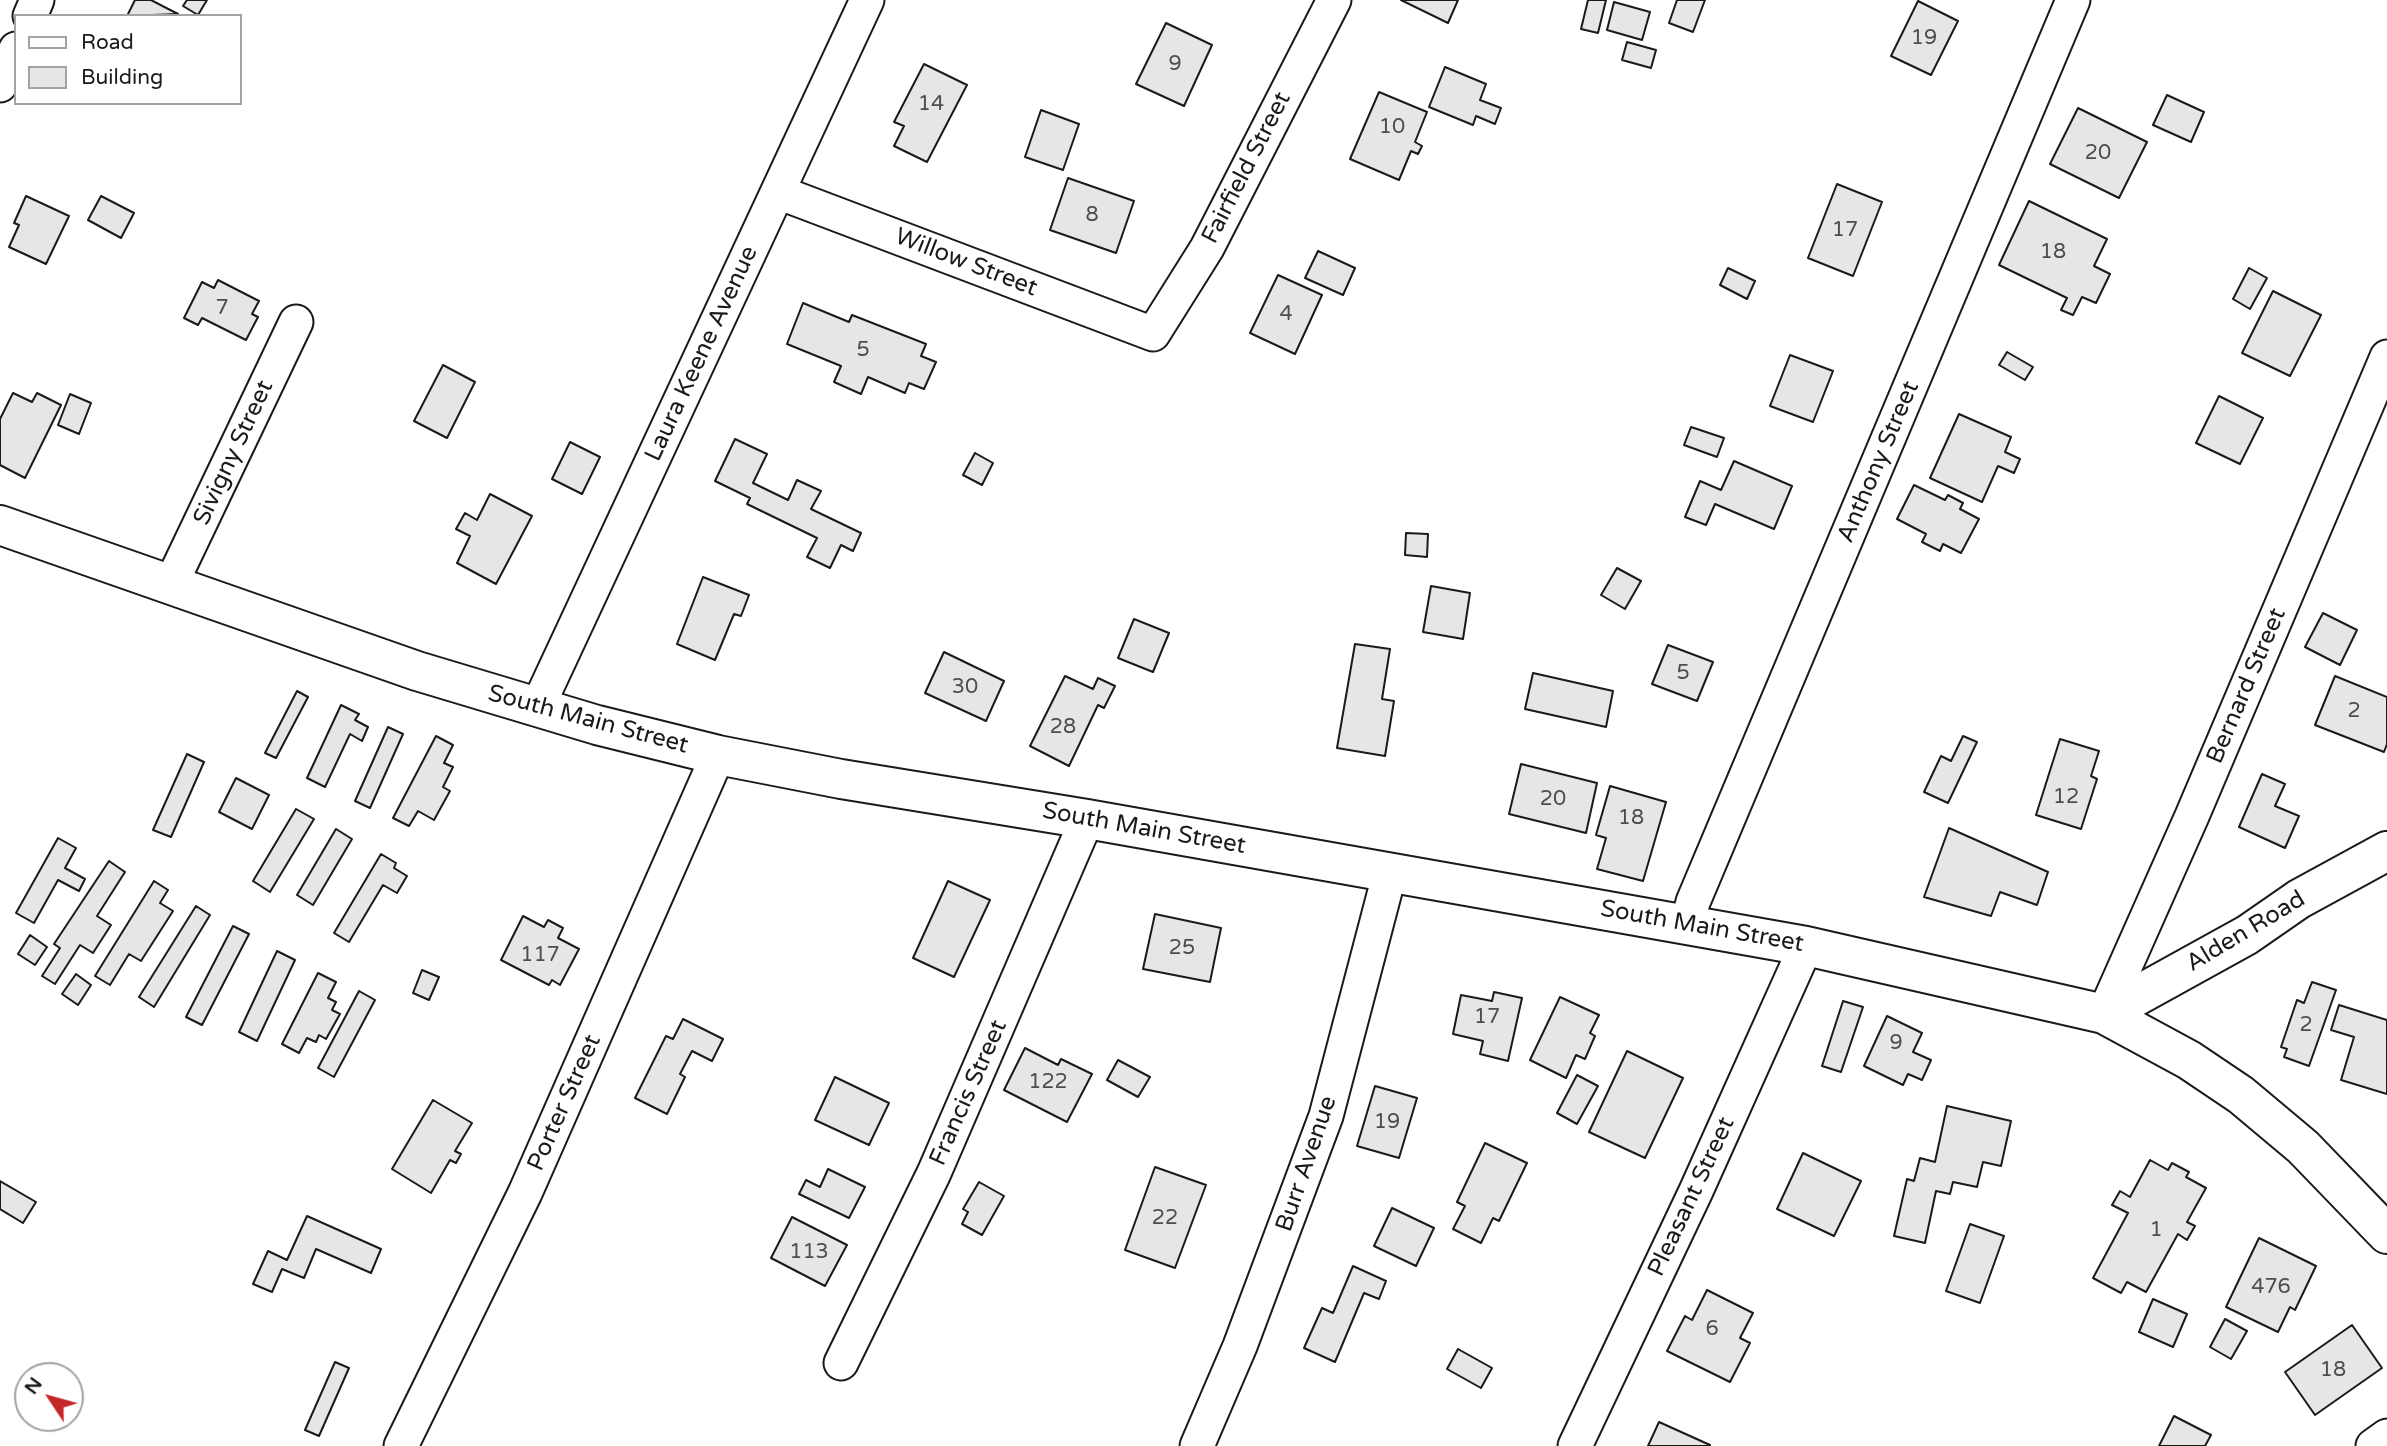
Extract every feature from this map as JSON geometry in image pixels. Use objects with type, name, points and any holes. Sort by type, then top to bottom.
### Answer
[{"type":"main road","name":"South Main Street","points":[[0,525],[417,671],[537,708],[718,755],[841,779],[1087,818],[1806,946],[2104,1014],[2229,1086],[2279,1126],[2337,1180],[2387,1234]]},
{"type":"main road","name":"Alden Road","points":[[2104,1014],[2387,851]]},
{"type":"street","name":"Laura Keene Avenue","points":[[537,708],[867,0]]},
{"type":"street","name":"Fairfield Street","points":[[1154,333],[1207,248],[1334,0]]},
{"type":"street","name":"Anthony Street","points":[[1687,924],[1693,902],[2073,0]]},
{"type":"street","points":[[0,85],[14,54]]},
{"type":"street","name":"Willow Street","points":[[778,192],[1154,333]]},
{"type":"street","name":"Sivigny Street","points":[[171,584],[296,322]]},
{"type":"street","name":"Bernard Street","points":[[2104,1014],[2192,816],[2387,357]]},
{"type":"street","name":"Porter Street","points":[[401,1446],[525,1193],[718,755]]},
{"type":"street","name":"Francis Street","points":[[841,1363],[934,1172],[1087,818]]},
{"type":"street","name":"Burr Avenue","points":[[1197,1446],[1240,1346],[1321,1128],[1349,1035],[1390,872]]},
{"type":"street","name":"Pleasant Street","points":[[1575,1446],[1696,1191],[1806,946]]},
{"type":"street","points":[[2373,1446],[2387,1436]]},
{"type":"building","points":[[135,0],[151,0],[178,14],[128,14]]},
{"type":"building","points":[[187,0],[207,0],[199,14],[183,6]]},
{"type":"building","points":[[1401,0],[1458,0],[1448,23]]},
{"type":"building","points":[[1588,0],[1606,0],[1598,33],[1581,29]]},
{"type":"building","points":[[1677,0],[1705,0],[1693,32],[1669,23]]},
{"type":"building","points":[[1918,1],[1958,21],[1931,75],[1891,56]]},
{"type":"building","points":[[1614,2],[1650,12],[1642,40],[1607,30]]},
{"type":"building","points":[[1166,23],[1212,45],[1184,106],[1136,84]]},
{"type":"building","points":[[1627,42],[1656,50],[1651,68],[1622,60]]},
{"type":"building","points":[[924,64],[967,85],[927,162],[894,146],[904,126],[894,122]]},
{"type":"building","points":[[1445,67],[1486,84],[1480,100],[1501,108],[1495,124],[1476,116],[1473,125],[1429,107]]},
{"type":"building","points":[[1379,92],[1427,112],[1415,142],[1422,146],[1418,154],[1411,151],[1399,180],[1350,159]]},
{"type":"building","points":[[2167,95],[2204,112],[2191,142],[2153,125]]},
{"type":"building","points":[[2078,108],[2147,142],[2119,198],[2050,164]]},
{"type":"building","points":[[1041,110],[1079,124],[1063,170],[1025,157]]},
{"type":"building","points":[[1068,178],[1134,201],[1116,253],[1050,230]]},
{"type":"building","points":[[1837,184],[1882,202],[1853,276],[1808,258]]},
{"type":"building","points":[[26,196],[69,216],[46,264],[9,247],[19,225],[14,223]]},
{"type":"building","points":[[101,196],[134,213],[121,238],[88,220]]},
{"type":"building","points":[[2029,201],[2107,239],[2094,266],[2110,274],[2096,303],[2082,297],[2073,315],[2061,310],[2067,298],[1999,265]]},
{"type":"building","points":[[1318,251],[1355,268],[1343,295],[1305,278]]},
{"type":"building","points":[[1728,268],[1755,281],[1747,299],[1720,285]]},
{"type":"building","points":[[2249,268],[2267,278],[2250,309],[2233,299]]},
{"type":"building","points":[[1278,275],[1322,295],[1295,354],[1250,333]]},
{"type":"building","points":[[218,280],[259,301],[252,314],[258,317],[246,340],[202,318],[198,325],[184,318],[202,282],[214,288]]},
{"type":"building","points":[[2273,291],[2321,315],[2290,376],[2242,353]]},
{"type":"building","points":[[803,303],[849,322],[852,315],[926,344],[921,356],[936,362],[924,389],[909,383],[905,393],[868,377],[861,394],[834,382],[841,366],[787,344]]},
{"type":"building","points":[[2007,352],[2033,367],[2025,380],[1999,365]]},
{"type":"building","points":[[1790,355],[1833,371],[1813,422],[1770,406]]},
{"type":"building","points":[[443,365],[475,382],[447,438],[414,421]]},
{"type":"building","points":[[13,393],[32,402],[37,393],[61,405],[25,478],[0,465],[0,419]]},
{"type":"building","points":[[70,394],[91,403],[79,434],[58,425]]},
{"type":"building","points":[[2219,396],[2263,418],[2240,464],[2196,443]]},
{"type":"building","points":[[1959,414],[2011,437],[2005,452],[2020,459],[2014,473],[1998,466],[1982,502],[1930,478]]},
{"type":"building","points":[[1691,427],[1724,438],[1717,457],[1684,445]]},
{"type":"building","points":[[735,439],[767,454],[753,483],[788,500],[797,480],[821,491],[811,509],[861,533],[853,551],[841,545],[830,568],[807,557],[817,538],[747,504],[750,498],[715,481]]},
{"type":"building","points":[[570,442],[600,457],[582,494],[552,479]]},
{"type":"building","points":[[975,453],[993,463],[982,485],[963,475]]},
{"type":"building","points":[[1734,461],[1792,486],[1774,529],[1715,504],[1706,525],[1685,517],[1700,481],[1721,490]]},
{"type":"building","points":[[1914,485],[1945,500],[1948,495],[1963,503],[1960,509],[1979,519],[1961,553],[1943,544],[1940,551],[1922,542],[1926,534],[1897,519]]},
{"type":"building","points":[[490,494],[532,516],[496,584],[457,563],[470,536],[456,529],[465,513],[477,520]]},
{"type":"building","points":[[1406,533],[1428,534],[1427,557],[1405,555]]},
{"type":"building","points":[[1617,568],[1641,581],[1625,609],[1601,595]]},
{"type":"building","points":[[703,577],[749,595],[741,616],[734,614],[715,660],[677,644]]},
{"type":"building","points":[[1431,586],[1470,593],[1463,639],[1423,632]]},
{"type":"building","points":[[2323,613],[2357,630],[2340,665],[2305,647]]},
{"type":"building","points":[[1134,619],[1169,633],[1153,672],[1118,658]]},
{"type":"building","points":[[1355,644],[1390,649],[1382,699],[1394,701],[1385,756],[1337,748]]},
{"type":"building","points":[[1668,645],[1713,662],[1697,701],[1652,684]]},
{"type":"building","points":[[944,652],[1004,681],[986,721],[925,693]]},
{"type":"building","points":[[1533,673],[1613,691],[1606,727],[1525,709]]},
{"type":"building","points":[[1065,676],[1093,689],[1098,678],[1115,686],[1104,708],[1098,705],[1069,766],[1030,746]]},
{"type":"building","points":[[2335,676],[2387,697],[2387,744],[2384,752],[2315,725]]},
{"type":"building","points":[[297,691],[308,697],[276,758],[265,753]]},
{"type":"building","points":[[341,705],[359,714],[355,720],[368,727],[362,741],[350,734],[325,787],[307,778]]},
{"type":"building","points":[[388,727],[403,734],[370,808],[355,801]]},
{"type":"building","points":[[436,736],[453,745],[444,763],[453,767],[443,787],[450,791],[434,820],[418,811],[409,826],[393,818]]},
{"type":"building","points":[[1963,736],[1977,742],[1948,803],[1924,792],[1941,756],[1951,761]]},
{"type":"building","points":[[2060,739],[2099,751],[2091,776],[2097,779],[2081,829],[2036,815]]},
{"type":"building","points":[[187,754],[204,762],[171,837],[153,830]]},
{"type":"building","points":[[1521,764],[1597,783],[1586,833],[1509,814]]},
{"type":"building","points":[[2262,774],[2285,784],[2275,806],[2299,816],[2285,848],[2239,827]]},
{"type":"building","points":[[236,778],[269,795],[252,829],[219,812]]},
{"type":"building","points":[[1610,786],[1666,802],[1643,881],[1597,869],[1606,838],[1596,835]]},
{"type":"building","points":[[296,809],[314,819],[270,892],[253,881]]},
{"type":"building","points":[[1949,828],[2048,872],[2037,905],[2000,892],[1991,916],[1924,897]]},
{"type":"building","points":[[336,829],[352,839],[313,905],[297,895]]},
{"type":"building","points":[[58,838],[76,848],[65,868],[85,879],[79,891],[58,880],[34,923],[16,913]]},
{"type":"building","points":[[381,854],[396,863],[394,868],[407,876],[397,893],[383,885],[349,942],[334,933]]},
{"type":"building","points":[[109,861],[125,872],[97,916],[111,925],[93,953],[80,945],[55,984],[42,976],[60,948],[54,944]]},
{"type":"building","points":[[154,881],[168,890],[160,903],[173,911],[141,961],[129,954],[110,985],[95,976]]},
{"type":"building","points":[[948,881],[990,900],[954,977],[913,958]]},
{"type":"building","points":[[196,906],[210,915],[154,1007],[139,997]]},
{"type":"building","points":[[1155,914],[1221,928],[1210,982],[1143,969]]},
{"type":"building","points":[[523,916],[544,927],[548,920],[563,928],[558,938],[579,949],[560,985],[552,980],[549,985],[501,960]]},
{"type":"building","points":[[233,926],[249,934],[202,1025],[186,1017]]},
{"type":"building","points":[[30,935],[47,947],[35,965],[18,954]]},
{"type":"building","points":[[277,951],[295,960],[257,1041],[239,1032]]},
{"type":"building","points":[[422,970],[439,977],[429,1000],[413,993]]},
{"type":"building","points":[[318,973],[336,982],[328,998],[336,1002],[332,1010],[340,1014],[326,1039],[319,1035],[316,1042],[307,1038],[299,1053],[282,1044]]},
{"type":"building","points":[[76,974],[91,985],[78,1005],[62,994]]},
{"type":"building","points":[[2312,982],[2336,990],[2309,1066],[2284,1057],[2287,1049],[2281,1047],[2297,1000],[2304,1003]]},
{"type":"building","points":[[359,991],[375,1000],[334,1077],[318,1068]]},
{"type":"building","points":[[1494,992],[1522,998],[1508,1061],[1480,1054],[1483,1041],[1453,1034],[1461,995],[1492,1001]]},
{"type":"building","points":[[1560,997],[1599,1015],[1590,1033],[1595,1036],[1585,1059],[1576,1055],[1566,1078],[1530,1060]]},
{"type":"building","points":[[1843,1001],[1863,1007],[1841,1072],[1822,1066]]},
{"type":"building","points":[[2339,1005],[2387,1020],[2387,1094],[2341,1080],[2354,1037],[2331,1030]]},
{"type":"building","points":[[1887,1016],[1922,1033],[1913,1052],[1931,1060],[1922,1080],[1908,1074],[1903,1085],[1864,1066]]},
{"type":"building","points":[[683,1019],[723,1039],[712,1061],[692,1051],[680,1074],[685,1077],[667,1114],[635,1098],[666,1036],[673,1039]]},
{"type":"building","points":[[1025,1048],[1058,1065],[1061,1059],[1092,1074],[1067,1122],[1004,1090]]},
{"type":"building","points":[[1627,1051],[1683,1078],[1645,1158],[1589,1132]]},
{"type":"building","points":[[1118,1060],[1150,1077],[1138,1097],[1107,1080]]},
{"type":"building","points":[[1577,1075],[1598,1086],[1577,1124],[1557,1113]]},
{"type":"building","points":[[835,1077],[889,1103],[869,1145],[815,1120]]},
{"type":"building","points":[[1375,1086],[1417,1098],[1399,1158],[1357,1146]]},
{"type":"building","points":[[433,1100],[472,1123],[455,1151],[461,1154],[456,1163],[450,1160],[431,1193],[392,1169]]},
{"type":"building","points":[[1947,1106],[2011,1121],[2001,1166],[1983,1162],[1977,1187],[1953,1182],[1950,1194],[1936,1191],[1925,1243],[1894,1236],[1907,1179],[1914,1181],[1920,1158],[1935,1162]]},
{"type":"building","points":[[1485,1143],[1527,1163],[1499,1221],[1493,1218],[1481,1243],[1453,1229],[1465,1206],[1457,1202]]},
{"type":"building","points":[[1803,1153],[1861,1181],[1834,1236],[1777,1209]]},
{"type":"building","points":[[2150,1160],[2168,1170],[2172,1163],[2189,1172],[2186,1177],[2206,1188],[2187,1222],[2195,1226],[2187,1240],[2178,1234],[2146,1292],[2127,1282],[2121,1293],[2093,1278],[2128,1213],[2112,1205],[2120,1191],[2130,1197]]},
{"type":"building","points":[[1155,1167],[1206,1185],[1175,1268],[1125,1250]]},
{"type":"building","points":[[828,1169],[865,1187],[849,1218],[799,1194],[806,1180],[820,1187]]},
{"type":"building","points":[[0,1181],[36,1202],[23,1223],[0,1209]]},
{"type":"building","points":[[979,1182],[1004,1196],[982,1235],[962,1224],[968,1212],[963,1209]]},
{"type":"building","points":[[1392,1208],[1434,1228],[1416,1266],[1374,1246]]},
{"type":"building","points":[[307,1216],[381,1249],[371,1273],[316,1249],[304,1278],[282,1269],[272,1292],[253,1284],[268,1251],[287,1260]]},
{"type":"building","points":[[792,1217],[847,1245],[825,1286],[771,1258]]},
{"type":"building","points":[[1970,1224],[2004,1236],[1980,1303],[1946,1291]]},
{"type":"building","points":[[2259,1238],[2316,1266],[2295,1310],[2290,1307],[2278,1332],[2226,1307]]},
{"type":"building","points":[[1353,1266],[1386,1281],[1379,1299],[1364,1293],[1335,1362],[1304,1348],[1322,1308],[1333,1313]]},
{"type":"building","points":[[1707,1290],[1753,1313],[1740,1338],[1750,1343],[1730,1382],[1667,1351],[1685,1316],[1692,1320]]},
{"type":"building","points":[[2153,1299],[2187,1314],[2173,1347],[2139,1332]]},
{"type":"building","points":[[2225,1319],[2247,1331],[2231,1359],[2210,1347]]},
{"type":"building","points":[[2352,1325],[2382,1368],[2315,1415],[2285,1372]]},
{"type":"building","points":[[1458,1349],[1492,1368],[1481,1388],[1447,1369]]},
{"type":"building","points":[[335,1362],[349,1368],[319,1436],[305,1430]]},
{"type":"building","points":[[2174,1416],[2211,1435],[2205,1446],[2159,1446]]},
{"type":"building","points":[[1659,1422],[1710,1445],[1648,1446]]}]
